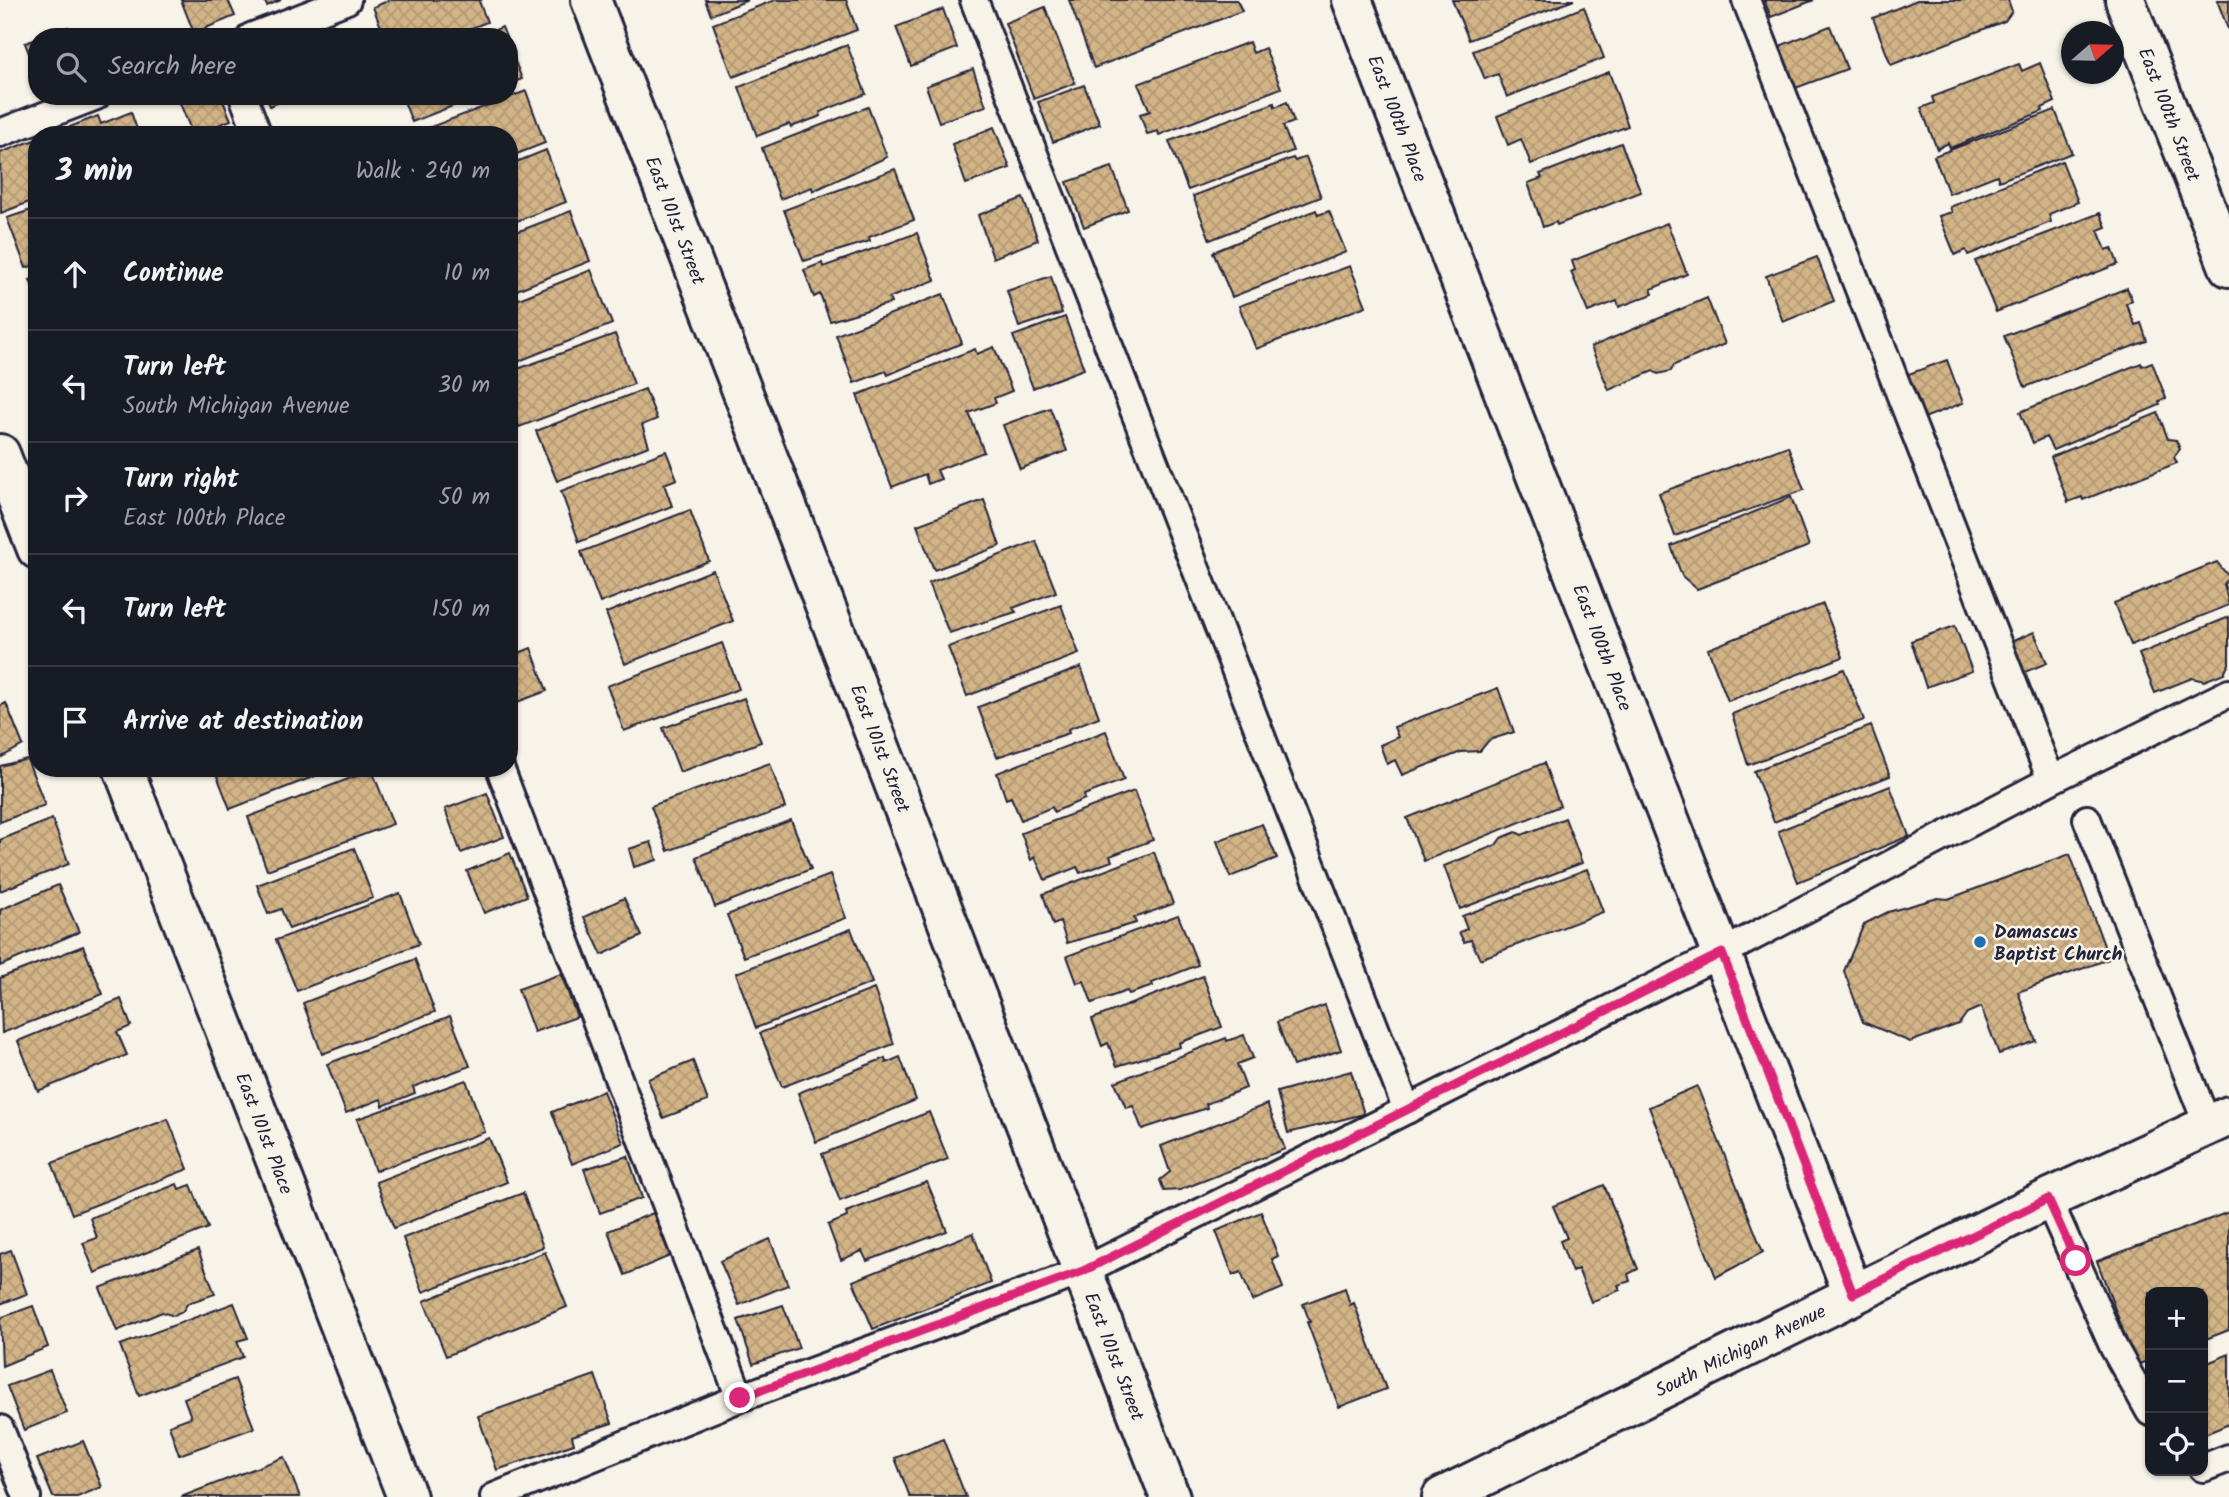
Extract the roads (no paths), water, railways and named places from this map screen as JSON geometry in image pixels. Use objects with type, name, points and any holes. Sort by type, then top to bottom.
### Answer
[{"type":"street","name":"East 101st Street","points":[[591,0],[1170,1497]]},
{"type":"street","name":"East 100th Place","points":[[1352,0],[1853,1294]]},
{"type":"street","name":"East 100th Street","points":[[2125,0],[2229,267]]},
{"type":"street","points":[[0,454],[28,526]]},
{"type":"street","name":"East 101st Place","points":[[126,777],[407,1497]]},
{"type":"street","name":"South Michigan Avenue","points":[[1441,1497],[2048,1199],[2219,1121]]},
{"type":"lane","points":[[274,28],[347,0]]},
{"type":"lane","points":[[974,0],[1407,1110]]},
{"type":"lane","points":[[1746,0],[2050,780]]},
{"type":"lane","points":[[0,133],[73,105]]},
{"type":"lane","points":[[246,105],[255,126]]},
{"type":"lane","points":[[494,1497],[740,1398],[1083,1271],[1722,953],[2050,780],[2229,692]]},
{"type":"lane","points":[[503,777],[740,1398]]},
{"type":"lane","points":[[2087,819],[2219,1121]]},
{"type":"lane","points":[[2048,1199],[2114,1348],[2145,1403]]},
{"type":"lane","points":[[0,1429],[27,1497]]},
{"type":"lane","points":[[2208,1466],[2229,1458]]},
{"type":"place","name":"Damascus Baptist Church","points":[[1980,942]]}]
